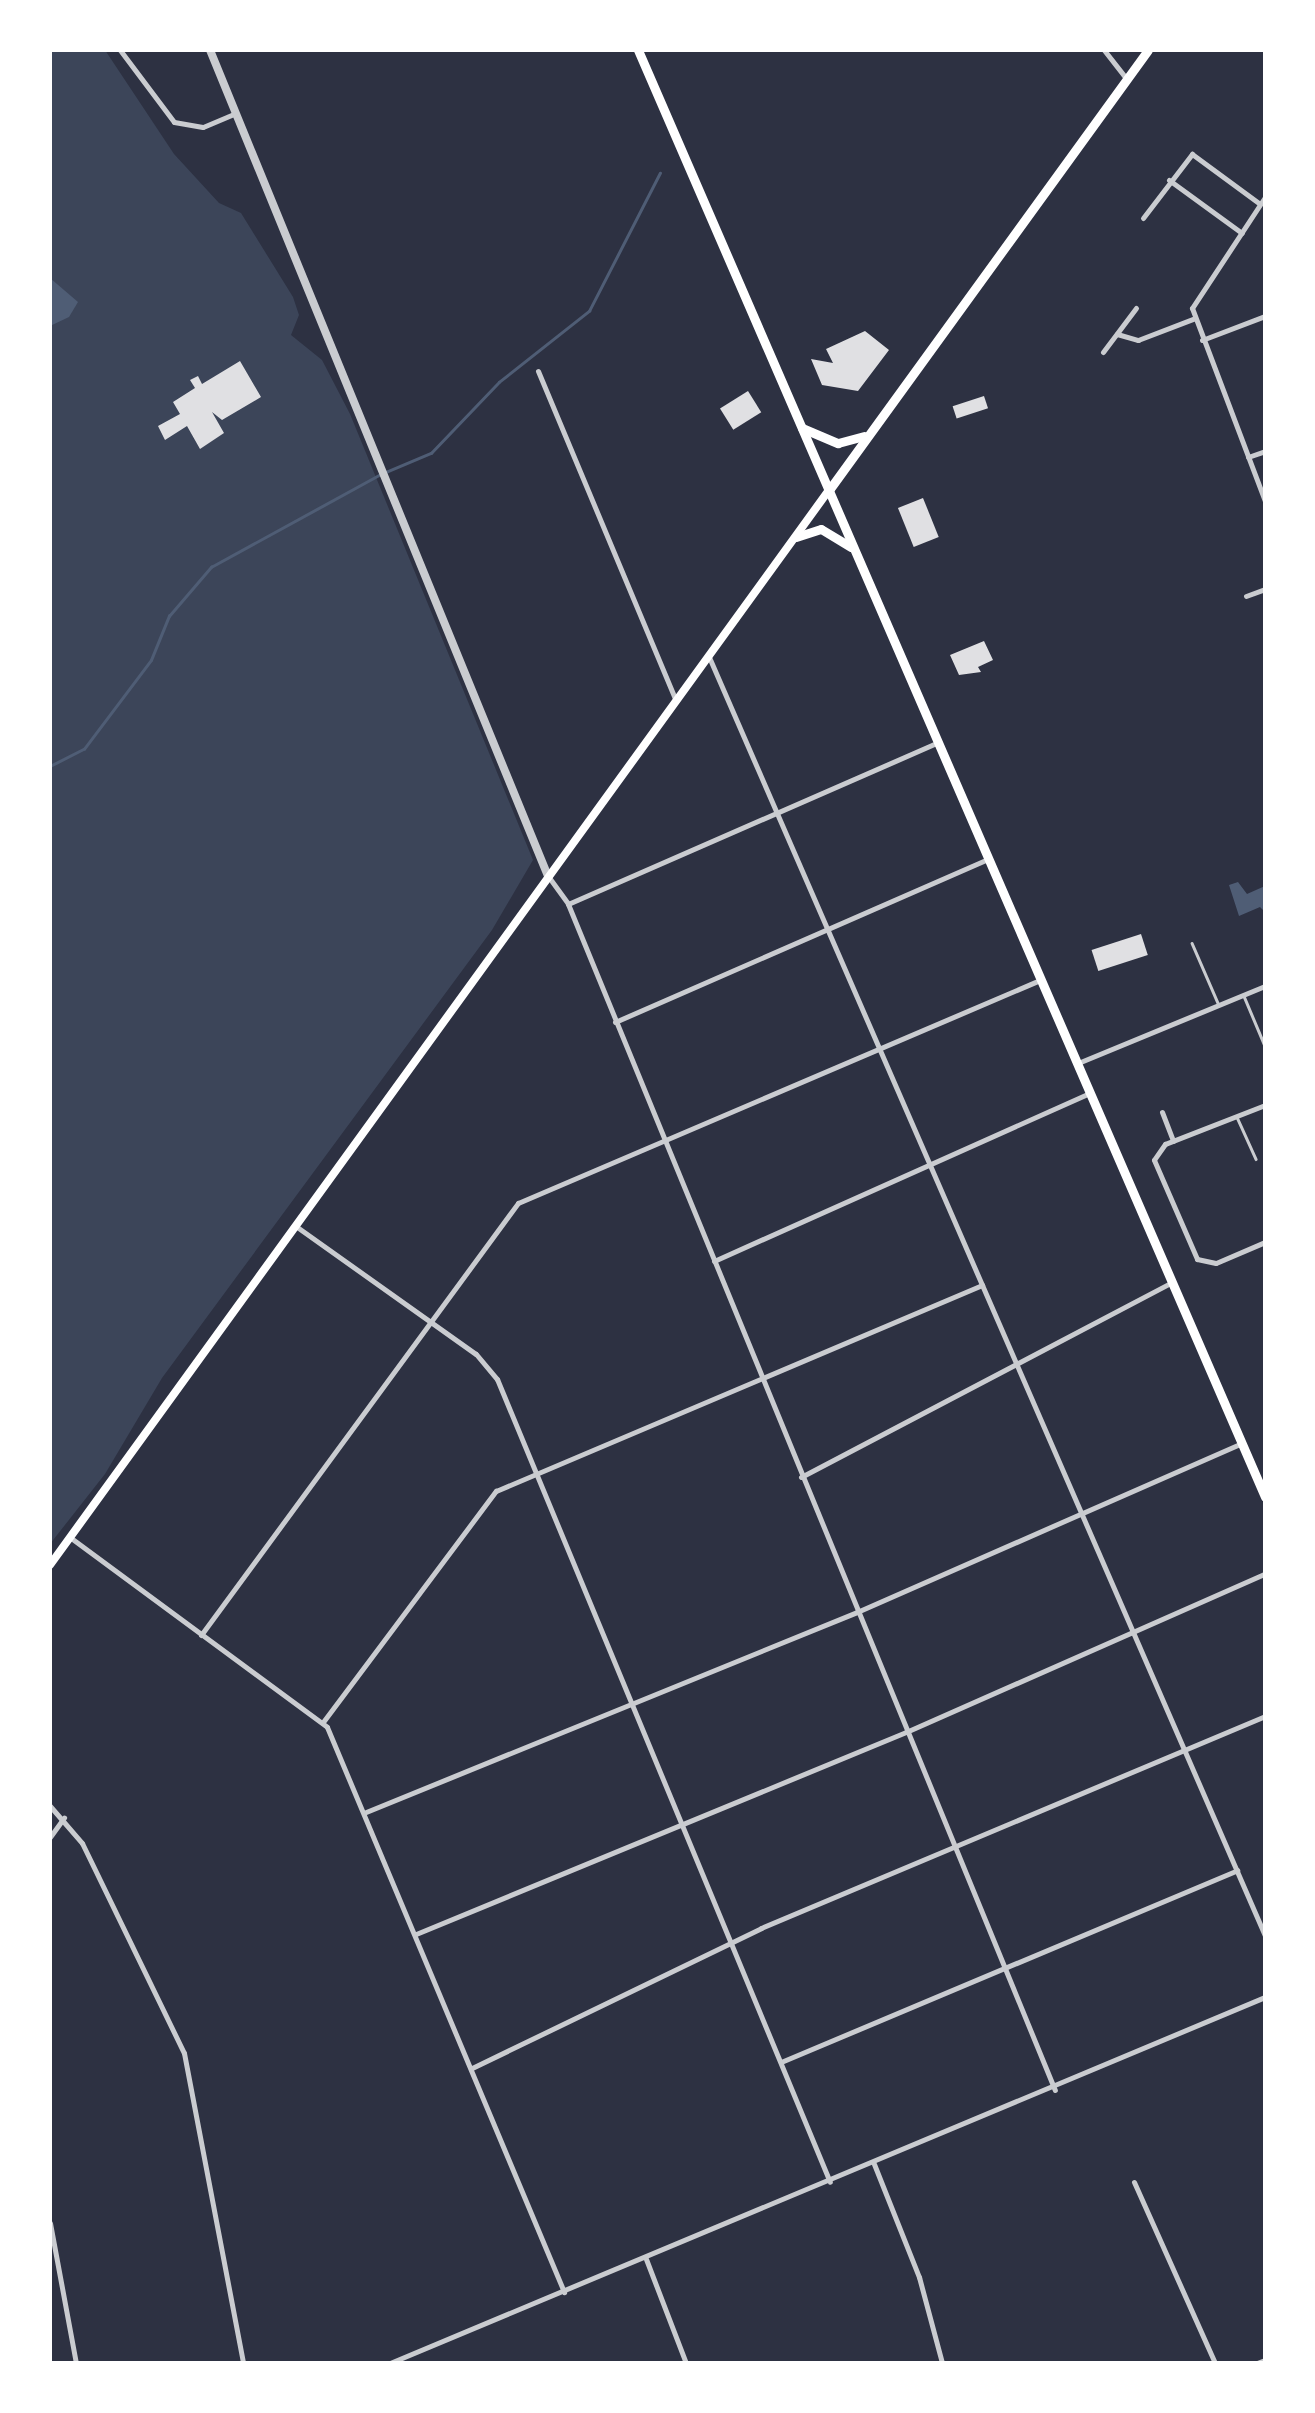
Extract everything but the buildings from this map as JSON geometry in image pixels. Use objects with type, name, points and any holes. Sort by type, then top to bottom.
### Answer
[{"type":"main road","points":[[638,50],[1265,1497]]},
{"type":"main road","points":[[50,1565],[1148,50]]},
{"type":"main road","points":[[802,428],[838,444],[870,431]]},
{"type":"main road","points":[[796,537],[828,531],[855,550]]},
{"type":"street","points":[[120,50],[174,122],[203,127],[236,113]]},
{"type":"street","points":[[210,50],[548,876],[568,904],[800,1477],[1055,2090]]},
{"type":"street","points":[[1104,50],[1126,79]]},
{"type":"street","points":[[1142,218],[1192,154],[1263,201],[1196,294],[1193,319],[1265,500]]},
{"type":"street","points":[[1169,180],[1242,232]]},
{"type":"street","points":[[1104,352],[1136,308]]},
{"type":"street","points":[[1202,340],[1265,316]]},
{"type":"street","points":[[1117,334],[1138,340],[1193,319]]},
{"type":"street","points":[[538,370],[676,701]]},
{"type":"street","points":[[1248,457],[1265,451]]},
{"type":"street","points":[[1246,596],[1265,589]]},
{"type":"street","points":[[709,657],[1265,1936]]},
{"type":"street","points":[[568,904],[938,742]]},
{"type":"street","points":[[615,1022],[830,931],[988,858]]},
{"type":"street","points":[[200,1636],[518,1203],[1040,980]]},
{"type":"street","points":[[1078,1063],[1265,986]]},
{"type":"street","points":[[714,1261],[1090,1092]]},
{"type":"street","points":[[1265,1105],[1174,1141],[1154,1160],[1192,1250],[1205,1263],[1265,1242]]},
{"type":"street","points":[[1162,1112],[1174,1141]]},
{"type":"street","points":[[296,1227],[429,1320],[492,1372],[537,1472],[830,2182]]},
{"type":"street","points":[[800,1477],[1172,1282]]},
{"type":"street","points":[[323,1722],[489,1496],[537,1472],[762,1381],[983,1285]]},
{"type":"street","points":[[366,1812],[856,1612],[1242,1442]]},
{"type":"street","points":[[70,1538],[323,1722],[366,1812],[564,2292]]},
{"type":"street","points":[[416,1934],[906,1732],[1132,1629],[1265,1574]]},
{"type":"street","points":[[472,2068],[731,1943],[1265,1716]]},
{"type":"street","points":[[50,1806],[64,1818],[184,2053],[243,2363]]},
{"type":"street","points":[[50,1838],[64,1818]]},
{"type":"street","points":[[781,2062],[1238,1870]]},
{"type":"street","points":[[390,2363],[1055,2090],[1265,1997]]},
{"type":"street","points":[[874,2164],[919,2277],[942,2363]]},
{"type":"street","points":[[1134,2182],[1216,2363]]},
{"type":"street","points":[[50,2222],[76,2363]]},
{"type":"street","points":[[646,2259],[686,2363]]},
{"type":"street","points":[[1257,2363],[1265,2360]]},
{"type":"lane","points":[[1192,943],[1218,1005]]},
{"type":"lane","points":[[1244,994],[1265,1046]]},
{"type":"lane","points":[[1236,1116],[1256,1159]]},
{"type":"shaded area","points":[[50,50],[105,50],[174,154],[219,203],[241,213],[293,297],[299,315],[291,335],[322,360],[350,414],[533,860],[492,930],[162,1378],[105,1474],[50,1544]]},
{"type":"shaded area","points":[[50,278],[78,302],[69,317],[50,326]]},
{"type":"shaded area","points":[[1238,882],[1247,894],[1265,886],[1265,912],[1260,907],[1239,916],[1229,885]]},
{"type":"waterway","points":[[386,472],[431,453],[499,382],[589,311],[660,173]]},
{"type":"waterway","points":[[50,766],[84,749],[151,660],[169,616],[211,567],[379,475]]}]
